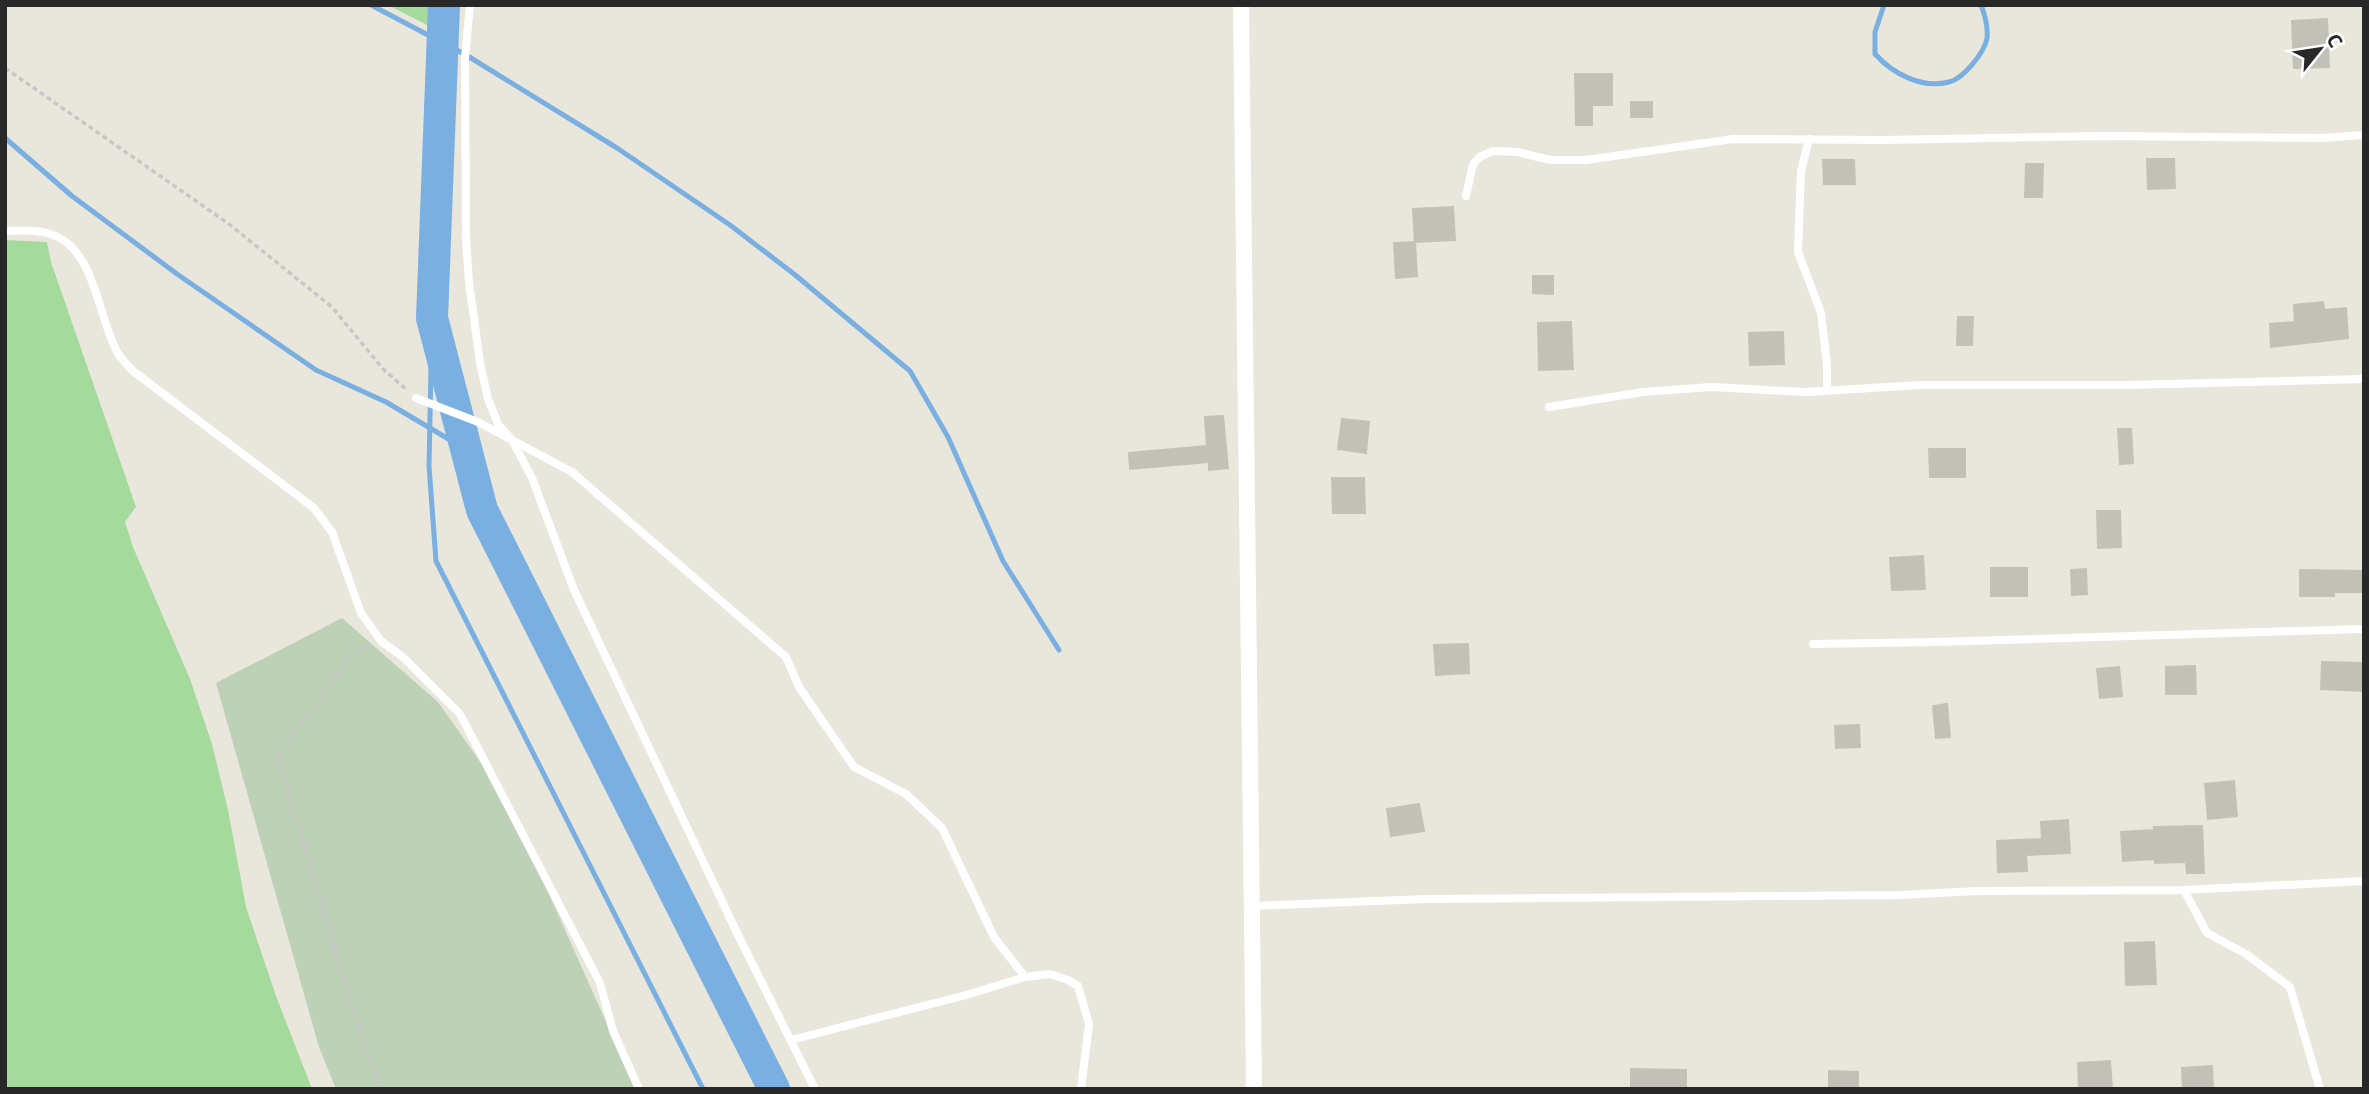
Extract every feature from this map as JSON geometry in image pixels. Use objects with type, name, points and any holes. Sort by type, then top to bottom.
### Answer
[{"type":"street","points":[[1241,5],[1254,1089]]},
{"type":"lane","points":[[470,5],[465,58],[466,239],[480,363],[488,399],[498,424],[512,440],[532,478],[574,590],[815,1089]]},
{"type":"lane","points":[[1466,196],[1474,164],[1480,157],[1493,151],[1517,152],[1550,160],[1586,160],[1733,139],[1882,140],[2105,136],[2323,138],[2364,135]]},
{"type":"lane","points":[[1809,139],[1801,171],[1798,252],[1821,313],[1828,363],[1827,391]]},
{"type":"lane","points":[[5,231],[46,233],[64,240],[78,256],[88,274],[110,337],[120,356],[133,371],[314,508],[332,532],[360,612],[381,641],[402,657],[460,714],[600,983],[613,1031],[639,1089]]},
{"type":"lane","points":[[1549,407],[1643,392],[1711,387],[1807,392],[1920,385],[2127,385],[2364,379]]},
{"type":"lane","points":[[416,398],[478,422],[572,472],[786,657],[799,687],[854,767],[906,794],[942,828],[993,937],[1025,977]]},
{"type":"lane","points":[[1813,644],[2364,629]]},
{"type":"lane","points":[[1253,906],[1426,899],[1872,896],[1978,891],[2184,890],[2364,881]]},
{"type":"lane","points":[[2184,890],[2207,933],[2246,954],[2290,987],[2320,1089]]},
{"type":"lane","points":[[791,1040],[1025,977],[1051,974],[1078,986],[1089,1024],[1081,1089]]},
{"type":"path","points":[[5,68],[229,224],[332,307],[383,369],[416,398]]},
{"type":"path","points":[[380,1089],[345,984],[278,758],[350,654],[381,641]]},
{"type":"green space","points":[[388,5],[436,5],[435,29]]},
{"type":"green space","points":[[5,240],[47,242],[51,262],[136,507],[125,522],[133,547],[190,679],[212,744],[228,810],[246,907],[276,996],[312,1089],[5,1089]]},
{"type":"green space","points":[[342,618],[438,702],[507,800],[636,1089],[336,1089],[319,1047],[216,683]]},
{"type":"building","points":[[2327,19],[2329,67],[2294,68],[2292,21]]},
{"type":"building","points":[[1575,74],[1612,74],[1612,105],[1592,105],[1592,125],[1576,125]]},
{"type":"building","points":[[1631,102],[1652,102],[1652,117],[1631,117]]},
{"type":"building","points":[[2147,159],[2174,159],[2175,188],[2148,189]]},
{"type":"building","points":[[1823,160],[1854,160],[1855,184],[1824,184]]},
{"type":"building","points":[[2026,164],[2043,164],[2042,197],[2025,197]]},
{"type":"building","points":[[1453,207],[1455,240],[1415,242],[1413,209]]},
{"type":"building","points":[[1415,242],[1417,276],[1396,278],[1394,243]]},
{"type":"building","points":[[1533,276],[1553,276],[1553,294],[1533,293]]},
{"type":"building","points":[[2323,302],[2324,310],[2346,308],[2348,338],[2271,347],[2270,324],[2295,322],[2294,305]]},
{"type":"building","points":[[1958,317],[1973,317],[1972,345],[1957,345]]},
{"type":"building","points":[[1571,322],[1573,369],[1539,370],[1538,323]]},
{"type":"building","points":[[1783,332],[1784,364],[1750,365],[1749,333]]},
{"type":"building","points":[[1223,416],[1228,468],[1209,470],[1209,462],[1130,469],[1129,453],[1207,446],[1205,417]]},
{"type":"building","points":[[1342,419],[1369,422],[1366,453],[1338,449]]},
{"type":"building","points":[[2118,429],[2131,429],[2133,463],[2120,464]]},
{"type":"building","points":[[1929,449],[1965,449],[1965,477],[1930,477]]},
{"type":"building","points":[[1332,478],[1364,478],[1365,513],[1333,513]]},
{"type":"building","points":[[2097,511],[2120,511],[2121,547],[2098,548]]},
{"type":"building","points":[[1923,556],[1925,589],[1892,590],[1890,558]]},
{"type":"building","points":[[1991,568],[2027,568],[2027,596],[1991,596]]},
{"type":"building","points":[[2086,569],[2087,594],[2072,595],[2071,570]]},
{"type":"building","points":[[2300,570],[2364,571],[2364,592],[2334,592],[2334,596],[2300,596]]},
{"type":"building","points":[[1468,644],[1469,673],[1436,675],[1434,645]]},
{"type":"building","points":[[2322,662],[2364,663],[2364,691],[2321,689]]},
{"type":"building","points":[[2195,666],[2196,694],[2166,694],[2166,667]]},
{"type":"building","points":[[2119,667],[2122,696],[2100,698],[2097,669]]},
{"type":"building","points":[[1947,704],[1950,737],[1936,738],[1933,706]]},
{"type":"building","points":[[1859,725],[1860,747],[1836,748],[1835,726]]},
{"type":"building","points":[[2234,781],[2237,816],[2208,819],[2205,784]]},
{"type":"building","points":[[1419,804],[1424,831],[1391,836],[1387,809]]},
{"type":"building","points":[[2068,820],[2070,853],[2026,855],[2027,871],[1998,872],[1997,841],[2042,839],[2041,822]]},
{"type":"building","points":[[2202,826],[2204,873],[2187,873],[2186,862],[2155,863],[2155,859],[2123,861],[2121,832],[2154,830],[2154,827]]},
{"type":"building","points":[[2154,942],[2156,984],[2126,985],[2125,943]]},
{"type":"building","points":[[2110,1061],[2112,1089],[2079,1089],[2078,1063]]},
{"type":"building","points":[[2212,1066],[2213,1089],[2183,1089],[2182,1068]]},
{"type":"building","points":[[1631,1069],[1686,1070],[1686,1089],[1631,1089]]},
{"type":"building","points":[[1829,1071],[1858,1072],[1858,1089],[1829,1089]]},
{"type":"waterway","points":[[371,5],[466,55],[617,148],[730,225],[794,274],[910,371],[948,437],[1003,561],[1059,650]]},
{"type":"waterway","points":[[444,5],[432,318],[482,510],[774,1089]]},
{"type":"waterway","points":[[1884,5],[1875,32],[1875,54],[1890,68],[1909,78],[1939,84],[1961,76],[1982,50],[1987,34],[1981,5]]},
{"type":"waterway","points":[[5,138],[72,196],[177,274],[316,370],[386,402],[467,450]]},
{"type":"waterway","points":[[432,318],[429,466],[436,561],[703,1089]]}]
